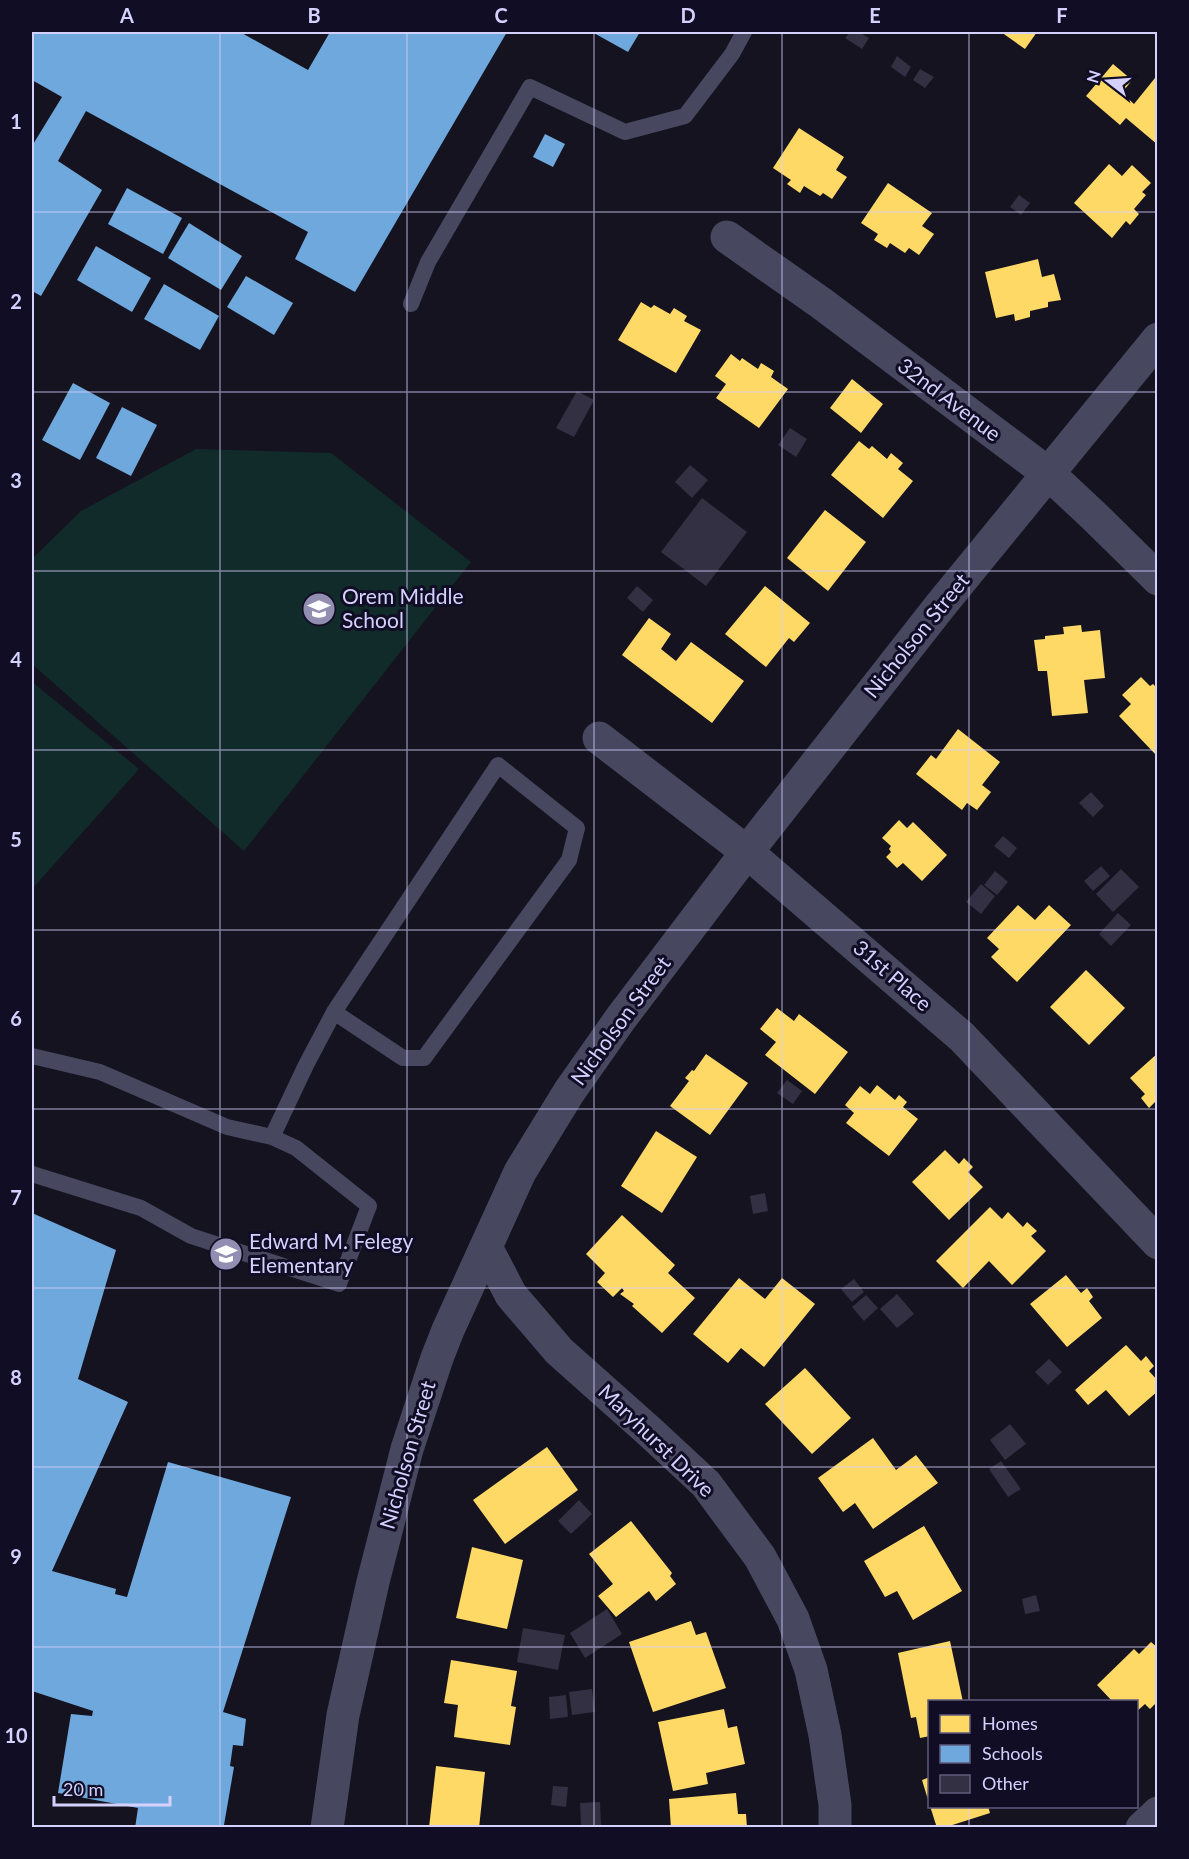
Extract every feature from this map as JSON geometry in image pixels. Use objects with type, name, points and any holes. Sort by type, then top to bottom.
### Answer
[{"type":"street","name":"32nd Avenue","points":[[727,237],[821,303],[1048,474],[1158,579]]},
{"type":"street","name":"Nicholson Street","points":[[327,1827],[343,1715],[373,1582],[407,1449],[436,1358],[520,1172],[569,1092],[621,1018],[747,852],[940,606],[1158,339]]},
{"type":"street","name":"31st Place","points":[[599,738],[747,852],[962,1036],[1158,1244]]},
{"type":"street","name":"Maryhurst Drive","points":[[486,1247],[511,1295],[560,1351],[706,1484],[760,1557],[793,1619],[811,1670],[825,1735],[835,1805],[835,1827]]},
{"type":"street","points":[[1142,1827],[1158,1813]]},
{"type":"lane","points":[[411,304],[428,262],[530,87],[625,132],[685,116],[732,54],[744,32]]},
{"type":"lane","points":[[272,1137],[334,1012],[498,765],[577,828],[569,860],[424,1058],[404,1058],[334,1012]]},
{"type":"lane","points":[[32,1056],[100,1072],[227,1126],[272,1137],[296,1148],[369,1206],[339,1284],[191,1236],[141,1208],[32,1174]]},
{"type":"green space","points":[[196,449],[331,453],[471,562],[244,851],[32,664],[32,559],[81,511]]},
{"type":"green space","points":[[32,682],[139,769],[32,889]]},
{"type":"building: Homes","points":[[1001,32],[1037,32],[1025,49]]},
{"type":"building: Homes","points":[[1113,64],[1132,80],[1122,93],[1134,104],[1155,78],[1158,80],[1158,145],[1126,118],[1120,125],[1086,96]]},
{"type":"building: Homes","points":[[799,128],[844,157],[836,170],[847,177],[832,199],[823,193],[820,196],[804,186],[800,193],[787,184],[791,180],[773,168]]},
{"type":"building: Homes","points":[[1109,164],[1122,176],[1132,165],[1151,183],[1142,192],[1146,195],[1134,209],[1139,214],[1130,225],[1126,221],[1112,238],[1074,203]]},
{"type":"building: Homes","points":[[888,183],[932,213],[922,226],[934,234],[919,255],[909,248],[905,253],[890,243],[887,248],[874,240],[878,234],[861,223]]},
{"type":"building: Homes","points":[[1038,259],[1042,277],[1054,274],[1061,300],[1048,302],[1048,307],[1030,311],[1030,317],[1015,321],[1014,314],[996,318],[985,272]]},
{"type":"building: Homes","points":[[641,302],[651,308],[654,305],[670,314],[674,308],[687,316],[684,321],[701,330],[676,373],[618,340]]},
{"type":"building: Homes","points":[[731,354],[740,361],[742,358],[758,369],[761,363],[774,371],[771,377],[788,389],[759,428],[716,398],[726,384],[715,376]]},
{"type":"building: Homes","points":[[852,379],[883,404],[861,433],[830,408]]},
{"type":"building: Homes","points":[[859,441],[869,449],[872,446],[887,459],[891,453],[903,463],[898,469],[913,481],[883,518],[831,475]]},
{"type":"building: Homes","points":[[825,510],[866,542],[828,591],[787,558]]},
{"type":"building: Homes","points":[[765,586],[810,623],[794,642],[789,638],[766,667],[725,634]]},
{"type":"building: Homes","points":[[649,618],[671,634],[661,649],[676,661],[691,642],[744,681],[712,723],[622,655]]},
{"type":"building: Homes","points":[[1081,625],[1082,632],[1100,630],[1105,678],[1084,680],[1088,713],[1052,716],[1047,671],[1038,671],[1034,640],[1064,634],[1063,627]]},
{"type":"building: Homes","points":[[1141,677],[1150,686],[1153,684],[1158,689],[1158,753],[1156,755],[1119,716],[1131,704],[1122,695]]},
{"type":"building: Homes","points":[[958,729],[1000,762],[982,785],[991,792],[977,810],[967,803],[962,810],[916,774],[931,755],[936,759]]},
{"type":"building: Homes","points":[[899,820],[907,828],[913,822],[947,855],[922,881],[903,863],[897,868],[886,857],[891,852],[889,849],[891,846],[882,838]]},
{"type":"building: Homes","points":[[1018,905],[1035,920],[1049,905],[1071,925],[1017,982],[991,957],[999,949],[987,938]]},
{"type":"building: Homes","points":[[1086,970],[1125,1008],[1089,1045],[1050,1007]]},
{"type":"building: Homes","points":[[777,1008],[794,1021],[799,1014],[848,1052],[815,1094],[765,1055],[776,1042],[760,1029]]},
{"type":"building: Homes","points":[[1158,1053],[1158,1105],[1155,1102],[1149,1108],[1141,1098],[1145,1094],[1130,1078]]},
{"type":"building: Homes","points":[[706,1054],[748,1083],[710,1135],[670,1106],[689,1081],[685,1078],[692,1070],[694,1071]]},
{"type":"building: Homes","points":[[877,1085],[895,1100],[899,1095],[907,1102],[903,1107],[918,1119],[889,1156],[846,1123],[854,1113],[845,1105],[860,1086],[870,1094]]},
{"type":"building: Homes","points":[[656,1131],[697,1157],[662,1213],[621,1186]]},
{"type":"building: Homes","points":[[945,1150],[959,1164],[964,1158],[973,1167],[968,1172],[983,1187],[949,1220],[912,1182]]},
{"type":"building: Homes","points":[[990,1207],[1002,1219],[1008,1212],[1023,1227],[1027,1222],[1037,1231],[1031,1236],[1046,1251],[1012,1285],[989,1261],[963,1288],[936,1261]]},
{"type":"building: Homes","points":[[622,1215],[675,1265],[668,1273],[695,1298],[662,1333],[632,1306],[634,1304],[620,1294],[624,1291],[622,1288],[613,1297],[597,1282],[605,1273],[586,1254]]},
{"type":"building: Homes","points":[[1066,1275],[1081,1293],[1087,1288],[1093,1297],[1089,1301],[1102,1318],[1067,1347],[1030,1304]]},
{"type":"building: Homes","points":[[739,1278],[765,1299],[782,1278],[815,1304],[764,1367],[741,1348],[728,1363],[693,1334]]},
{"type":"building: Homes","points":[[1126,1345],[1141,1361],[1146,1356],[1154,1366],[1149,1371],[1158,1381],[1158,1391],[1129,1416],[1106,1390],[1088,1405],[1075,1390]]},
{"type":"building: Homes","points":[[805,1368],[851,1418],[812,1454],[765,1404]]},
{"type":"building: Homes","points":[[873,1438],[896,1470],[916,1455],[938,1483],[873,1529],[855,1503],[843,1512],[818,1478]]},
{"type":"building: Homes","points":[[547,1447],[578,1490],[505,1544],[473,1500]]},
{"type":"building: Homes","points":[[631,1521],[672,1573],[670,1576],[676,1584],[656,1601],[649,1591],[616,1617],[598,1596],[613,1584],[589,1554]]},
{"type":"building: Homes","points":[[924,1526],[962,1591],[913,1620],[897,1591],[885,1597],[864,1561]]},
{"type":"building: Homes","points":[[472,1547],[523,1560],[507,1629],[456,1618]]},
{"type":"building: Homes","points":[[691,1621],[696,1635],[706,1632],[726,1688],[653,1712],[629,1642]]},
{"type":"building: Homes","points":[[950,1641],[963,1700],[928,1700],[928,1736],[920,1738],[916,1717],[911,1718],[898,1653]]},
{"type":"building: Homes","points":[[1151,1642],[1158,1648],[1158,1666],[1156,1667],[1158,1669],[1158,1693],[1155,1695],[1158,1701],[1150,1709],[1145,1704],[1138,1710],[1138,1700],[1111,1700],[1097,1685],[1134,1649],[1139,1654]]},
{"type":"building: Homes","points":[[451,1660],[517,1671],[511,1706],[516,1707],[510,1745],[454,1737],[458,1705],[444,1703]]},
{"type":"building: Homes","points":[[724,1709],[728,1728],[737,1726],[745,1764],[706,1773],[708,1784],[673,1791],[658,1722]]},
{"type":"building: Homes","points":[[436,1766],[485,1772],[479,1828],[429,1828]]},
{"type":"building: Homes","points":[[928,1778],[928,1800],[922,1780]]},
{"type":"building: Homes","points":[[736,1793],[738,1814],[746,1814],[747,1828],[671,1828],[669,1799]]},
{"type":"building: Homes","points":[[931,1808],[989,1808],[990,1813],[937,1828]]},
{"type":"building: Schools","points":[[32,32],[240,32],[308,70],[330,32],[507,32],[355,292],[295,259],[308,232],[86,111],[58,161],[102,190],[41,296],[32,291],[32,146],[62,97],[32,80]]},
{"type":"building: Schools","points":[[592,32],[640,32],[628,52]]},
{"type":"building: Schools","points":[[545,134],[565,144],[553,167],[533,157]]},
{"type":"building: Schools","points":[[127,188],[182,218],[163,254],[108,224]]},
{"type":"building: Schools","points":[[189,223],[242,256],[221,290],[168,258]]},
{"type":"building: Schools","points":[[96,246],[151,278],[132,312],[77,280]]},
{"type":"building: Schools","points":[[246,276],[293,303],[274,335],[227,307]]},
{"type":"building: Schools","points":[[164,284],[219,316],[200,350],[144,319]]},
{"type":"building: Schools","points":[[73,383],[110,403],[80,460],[42,440]]},
{"type":"building: Schools","points":[[122,407],[157,425],[131,476],[96,458]]},
{"type":"building: Schools","points":[[32,1213],[116,1250],[78,1379],[128,1402],[52,1571],[116,1589],[115,1594],[127,1597],[168,1462],[291,1497],[223,1712],[246,1719],[243,1746],[233,1745],[230,1766],[234,1767],[224,1825],[220,1825],[220,1828],[135,1828],[138,1808],[58,1793],[71,1714],[92,1716],[93,1711],[32,1691]]},
{"type":"building: Other","points":[[850,32],[859,32],[869,38],[862,49],[845,38]]},
{"type":"building: Other","points":[[897,56],[911,67],[905,77],[891,67]]},
{"type":"building: Other","points":[[920,69],[934,77],[925,88],[913,80]]},
{"type":"building: Other","points":[[1019,195],[1030,203],[1021,215],[1010,207]]},
{"type":"building: Other","points":[[577,391],[594,400],[574,437],[556,428]]},
{"type":"building: Other","points":[[790,428],[807,439],[796,457],[778,445]]},
{"type":"building: Other","points":[[690,465],[708,480],[692,498],[675,482]]},
{"type":"building: Other","points":[[702,498],[747,532],[706,586],[661,552]]},
{"type":"building: Other","points":[[637,586],[653,600],[643,612],[627,598]]},
{"type":"building: Other","points":[[1091,792],[1104,806],[1093,817],[1079,803]]},
{"type":"building: Other","points":[[1003,836],[1017,848],[1009,858],[994,846]]},
{"type":"building: Other","points":[[1101,866],[1110,876],[1093,891],[1084,881]]},
{"type":"building: Other","points":[[1121,869],[1139,887],[1113,912],[1096,894]]},
{"type":"building: Other","points":[[995,871],[1008,882],[997,895],[984,885]]},
{"type":"building: Other","points":[[981,884],[995,896],[981,914],[966,902]]},
{"type":"building: Other","points":[[1118,913],[1131,925],[1111,946],[1099,934]]},
{"type":"building: Other","points":[[787,1080],[802,1091],[793,1104],[777,1093]]},
{"type":"building: Other","points":[[765,1193],[768,1211],[753,1214],[750,1196]]},
{"type":"building: Other","points":[[854,1279],[864,1292],[852,1302],[841,1289]]},
{"type":"building: Other","points":[[897,1294],[914,1314],[897,1328],[880,1309]]},
{"type":"building: Other","points":[[866,1295],[878,1308],[864,1321],[852,1307]]},
{"type":"building: Other","points":[[1049,1359],[1062,1372],[1048,1385],[1035,1372]]},
{"type":"building: Other","points":[[1010,1424],[1026,1444],[1005,1460],[990,1440]]},
{"type":"building: Other","points":[[1001,1461],[1021,1489],[1008,1497],[989,1469]]},
{"type":"building: Other","points":[[579,1500],[592,1514],[571,1534],[558,1521]]},
{"type":"building: Other","points":[[1036,1595],[1040,1611],[1025,1614],[1022,1599]]},
{"type":"building: Other","points":[[607,1609],[622,1634],[585,1658],[570,1633]]},
{"type":"building: Other","points":[[523,1628],[565,1635],[558,1670],[517,1662]]},
{"type":"building: Other","points":[[592,1689],[595,1712],[572,1715],[569,1692]]},
{"type":"building: Other","points":[[566,1695],[568,1717],[550,1719],[549,1697]]},
{"type":"building: Other","points":[[553,1786],[568,1787],[566,1807],[551,1805]]},
{"type":"building: Other","points":[[600,1802],[601,1826],[581,1827],[580,1803]]},
{"type":"place","name":"Orem Middle School","points":[[319,609]]},
{"type":"place","name":"Edward M. Felegy Elementary","points":[[226,1254]]}]
